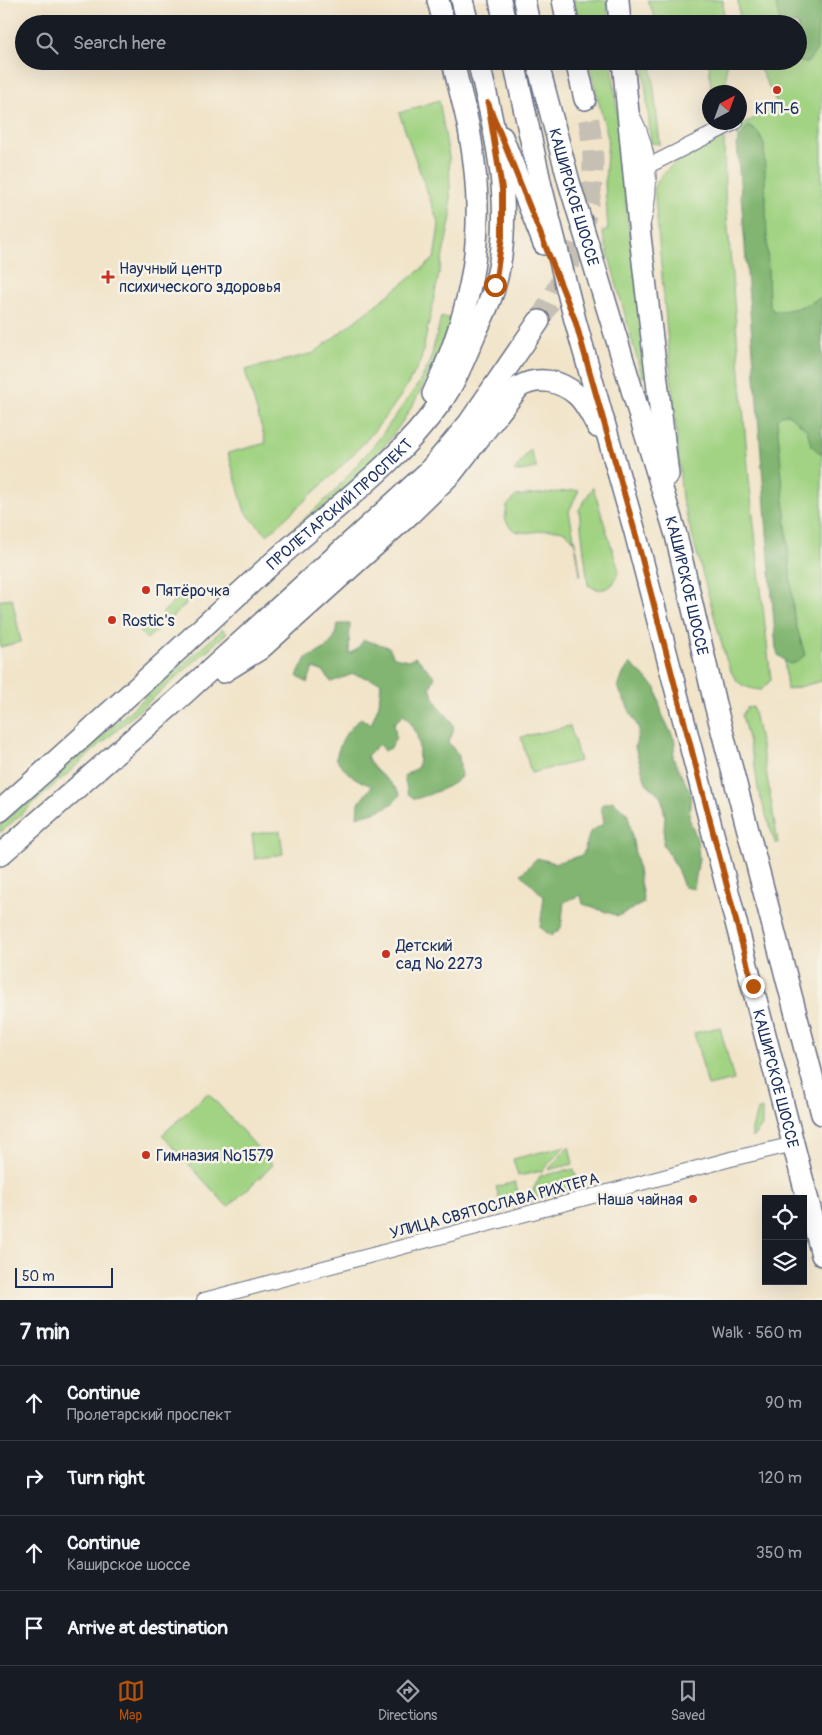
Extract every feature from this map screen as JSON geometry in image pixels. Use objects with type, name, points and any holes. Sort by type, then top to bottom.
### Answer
[{"type":"main road","points":[[438,0],[442,15]]},
{"type":"main road","points":[[462,0],[466,15]]},
{"type":"main road","points":[[500,0],[503,15]]},
{"type":"main road","points":[[524,0],[527,15]]},
{"type":"main road","points":[[563,0],[566,15]]},
{"type":"main road","points":[[618,0],[619,15]]},
{"type":"main road","points":[[400,449],[439,380],[459,331],[474,274],[477,226],[476,179],[470,134],[455,70]]},
{"type":"main road","points":[[480,70],[488,103],[575,320]]},
{"type":"main road","name":"КАШИРСКОЕ ШОССЕ","points":[[516,70],[541,186],[575,320],[613,456],[822,1255]]},
{"type":"main road","name":"КАШИРСКОЕ ШОССЕ","points":[[539,70],[569,182],[676,535],[715,704],[822,1114]]},
{"type":"main road","points":[[578,70],[585,99]]},
{"type":"main road","points":[[624,70],[640,236],[676,535]]},
{"type":"main road","name":"ПРОЛЕТАРСКИЙ ПРОСПЕКТ","points":[[0,811],[103,721],[278,558],[371,479],[434,412],[456,378],[495,285],[502,237],[502,189],[488,103]]},
{"type":"main road","points":[[0,855],[176,701],[428,472],[469,423],[539,321]]},
{"type":"main road","points":[[176,701],[260,649],[411,513],[451,474],[511,395],[529,381],[546,380],[577,395],[598,427],[613,456]]},
{"type":"street","points":[[627,104],[642,133],[648,166],[648,207],[640,236]]},
{"type":"street","points":[[648,166],[720,130]]},
{"type":"street","name":"УЛИЦА СВЯТОСЛАВА РИХТЕРА","points":[[204,1300],[731,1159],[794,1144]]},
{"type":"green space","points":[[573,0],[607,0],[608,15],[576,15]]},
{"type":"green space","points":[[647,0],[723,0],[724,15],[654,15]]},
{"type":"green space","points":[[738,0],[822,0],[822,681],[787,690],[737,130],[747,130],[747,122],[778,105],[760,70],[807,70],[807,15],[739,15]]},
{"type":"green space","points":[[775,0],[822,0],[822,21],[818,25],[817,50],[807,63],[807,15],[778,15]]},
{"type":"green space","points":[[590,70],[613,70],[627,211],[648,376],[642,377],[602,231],[608,230],[605,184],[608,138]]},
{"type":"green space","points":[[644,70],[652,70],[660,144],[651,143]]},
{"type":"green space","points":[[710,70],[726,70],[727,85],[711,85]]},
{"type":"green space","points":[[439,100],[449,157],[451,217],[421,360],[391,410],[353,455],[267,535],[245,512],[228,453],[266,443],[245,370],[314,353],[434,259],[439,225],[399,113]]},
{"type":"green space","points":[[748,126],[758,132],[764,144],[769,302],[773,311],[779,311],[798,307],[822,297],[822,455],[811,445],[807,430],[788,414],[781,415],[777,419],[794,617],[805,655],[795,663],[789,664],[778,655],[776,649],[737,143]]},
{"type":"green space","points":[[724,135],[725,192],[749,479],[771,680],[761,690],[741,684],[734,677],[726,659],[682,499],[654,187],[675,163]]},
{"type":"green space","points":[[441,317],[452,319],[440,350],[419,394],[393,435],[368,465],[340,493],[281,546],[274,546],[334,492],[378,440],[419,383],[430,362]]},
{"type":"green space","points":[[530,449],[537,468],[514,472]]},
{"type":"green space","points":[[593,487],[619,571],[613,584],[601,589],[588,585],[579,510]]},
{"type":"green space","points":[[579,490],[569,511],[575,545],[571,537],[563,531],[517,532],[510,527],[505,518],[507,506],[516,496]]},
{"type":"green space","points":[[181,595],[188,602],[169,620],[162,613]]},
{"type":"green space","points":[[12,598],[21,642],[0,647],[0,600]]},
{"type":"green space","points":[[152,621],[159,628],[147,639],[140,632]]},
{"type":"green space","points":[[338,624],[350,624],[349,654],[356,650],[364,640],[389,647],[394,657],[408,660],[416,657],[435,677],[430,688],[454,728],[448,742],[459,756],[461,777],[457,781],[440,790],[415,799],[408,794],[404,776],[418,767],[419,745],[413,727],[404,715],[394,723],[396,737],[391,748],[384,751],[379,744],[367,756],[374,768],[392,784],[400,795],[386,807],[357,817],[358,804],[372,786],[351,775],[336,758],[345,736],[361,718],[371,725],[379,704],[381,682],[353,674],[331,682],[324,672],[313,668],[307,683],[297,676],[306,658],[324,649],[332,641]]},
{"type":"green space","points":[[223,629],[227,633],[0,833],[0,825]]},
{"type":"green space","points":[[630,663],[656,688],[662,714],[675,741],[673,758],[691,794],[689,818],[697,839],[699,858],[694,889],[684,887],[676,866],[663,844],[665,816],[661,796],[646,783],[635,747],[639,729],[618,688],[623,674]]},
{"type":"green space","points":[[753,707],[778,843],[775,843],[758,789],[755,767],[742,715],[747,708]]},
{"type":"green space","points":[[570,726],[580,761],[531,773],[521,737]]},
{"type":"green space","points":[[613,801],[628,814],[644,903],[618,916],[583,904],[581,895],[564,902],[561,928],[551,936],[540,927],[544,897],[521,874],[537,858],[555,863],[583,855],[590,832],[604,823],[601,805]]},
{"type":"green space","points":[[280,831],[283,854],[255,859],[252,834]]},
{"type":"green space","points":[[720,1027],[734,1080],[708,1086],[694,1033]]},
{"type":"green space","points":[[208,1093],[273,1165],[228,1207],[162,1135]]},
{"type":"green space","points":[[762,1109],[762,1126],[752,1138],[752,1129],[757,1111]]},
{"type":"green space","points":[[565,1146],[542,1171],[518,1176],[513,1159]]},
{"type":"green space","points":[[569,1146],[573,1164],[548,1170]]},
{"type":"green space","points":[[574,1169],[579,1186],[527,1202],[540,1176]]},
{"type":"green space","points":[[515,1182],[521,1202],[502,1208],[496,1187]]},
{"type":"tunnel","points":[[539,321],[568,265],[583,225],[588,205],[592,184],[593,155],[585,99]]},
{"type":"place","name":"КПП-6","points":[[777,90]]},
{"type":"place","name":"Научный центр психического здоровья","points":[[108,277]]},
{"type":"place","name":"Пятёрочка","points":[[146,590]]},
{"type":"place","name":"Rostic's","points":[[112,620]]},
{"type":"place","name":"Детский сад № 2273","points":[[386,954]]},
{"type":"place","name":"Гимназия №1579","points":[[146,1155]]},
{"type":"place","name":"Наша чайная","points":[[693,1199]]},
{"type":"route","points":[[495,285],[502,237],[502,189],[488,103],[575,320],[635,532],[753,986]]}]
